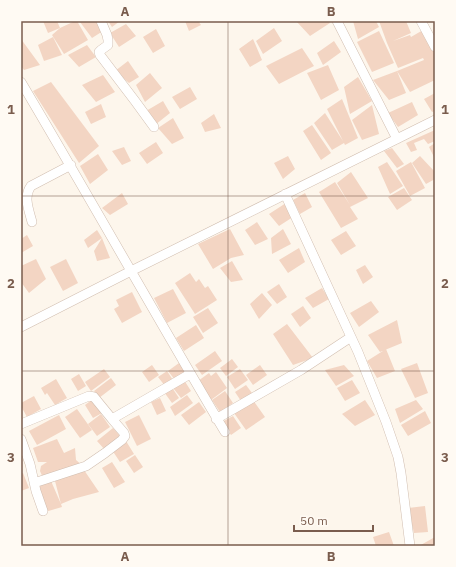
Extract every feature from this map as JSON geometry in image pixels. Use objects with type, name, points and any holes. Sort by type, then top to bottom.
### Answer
[{"type":"street","points":[[101,21],[108,40],[108,45],[99,52],[154,127]]},
{"type":"street","points":[[337,21],[397,139]]},
{"type":"street","points":[[421,21],[435,47]]},
{"type":"street","points":[[21,82],[71,165],[224,432]]},
{"type":"street","points":[[21,327],[435,120]]},
{"type":"street","points":[[32,222],[27,196],[31,186],[71,165]]},
{"type":"street","points":[[285,194],[351,337],[386,422],[398,457],[410,546]]},
{"type":"street","points":[[216,419],[301,370],[351,337]]},
{"type":"street","points":[[112,419],[190,374]]},
{"type":"street","points":[[21,424],[89,396],[94,397],[125,436],[105,454],[86,466],[34,483]]},
{"type":"street","points":[[21,439],[30,464],[34,483],[43,511]]},
{"type":"building","points":[[43,21],[57,21],[60,28],[48,33]]},
{"type":"building","points":[[77,21],[88,40],[64,54],[52,35],[60,28]]},
{"type":"building","points":[[96,21],[103,31],[92,38],[80,22]]},
{"type":"building","points":[[108,21],[120,21],[112,27]]},
{"type":"building","points":[[185,21],[198,21],[201,25],[189,31]]},
{"type":"building","points":[[328,21],[330,23],[310,36],[297,22]]},
{"type":"building","points":[[353,21],[376,21],[379,27],[358,39]]},
{"type":"building","points":[[379,21],[406,21],[411,33],[393,41],[410,35],[411,37],[423,30],[435,50],[435,80],[410,92],[397,71],[424,60],[423,58],[398,68]]},
{"type":"building","points":[[126,24],[136,36],[119,47],[110,33]]},
{"type":"building","points":[[274,28],[282,41],[263,54],[256,41]]},
{"type":"building","points":[[156,29],[165,46],[153,53],[143,37]]},
{"type":"building","points":[[379,31],[394,63],[372,72],[357,42]]},
{"type":"building","points":[[53,37],[62,55],[44,61],[38,45]]},
{"type":"building","points":[[21,39],[40,65],[24,70],[21,66]]},
{"type":"building","points":[[253,39],[262,60],[250,67],[239,49]]},
{"type":"building","points":[[334,41],[341,52],[323,65],[317,53]]},
{"type":"building","points":[[87,45],[96,57],[79,67],[68,55]]},
{"type":"building","points":[[302,48],[314,66],[279,84],[266,66]]},
{"type":"building","points":[[128,61],[139,77],[129,83],[115,71]]},
{"type":"building","points":[[328,65],[339,90],[321,100],[307,73]]},
{"type":"building","points":[[397,71],[406,93],[389,100],[373,80]]},
{"type":"building","points":[[150,73],[162,88],[145,102],[136,85]]},
{"type":"building","points":[[103,75],[115,92],[96,102],[82,85]]},
{"type":"building","points":[[358,77],[372,101],[350,114],[344,87]]},
{"type":"building","points":[[51,82],[99,146],[79,163],[33,91]]},
{"type":"building","points":[[190,87],[197,99],[180,109],[172,97]]},
{"type":"building","points":[[435,93],[435,111],[432,112],[424,99]]},
{"type":"building","points":[[342,99],[358,138],[345,145],[344,143],[332,150],[314,123],[325,113],[343,141],[327,109]]},
{"type":"building","points":[[163,101],[170,113],[155,125],[146,111]]},
{"type":"building","points":[[412,102],[418,115],[398,127],[388,113]]},
{"type":"building","points":[[101,104],[106,117],[91,124],[85,112]]},
{"type":"building","points":[[372,105],[379,134],[362,140],[352,120]]},
{"type":"building","points":[[214,114],[221,128],[205,132],[201,123]]},
{"type":"building","points":[[173,118],[184,138],[172,144],[158,128]]},
{"type":"building","points":[[312,125],[331,153],[321,160],[303,131]]},
{"type":"building","points":[[435,130],[435,141],[428,144],[424,139],[414,143],[417,150],[411,152],[406,143]]},
{"type":"building","points":[[156,142],[163,153],[147,164],[139,153]]},
{"type":"building","points":[[435,143],[435,159],[429,147]]},
{"type":"building","points":[[124,147],[131,161],[122,165],[112,151]]},
{"type":"building","points":[[392,148],[404,164],[397,168],[384,151]]},
{"type":"building","points":[[98,154],[108,170],[90,184],[80,166]]},
{"type":"building","points":[[288,156],[295,169],[283,179],[274,163]]},
{"type":"building","points":[[420,156],[435,172],[435,179],[426,184],[412,163]]},
{"type":"building","points":[[387,162],[403,186],[390,194],[378,167]]},
{"type":"building","points":[[411,162],[425,188],[410,196],[396,171]]},
{"type":"building","points":[[351,172],[368,198],[350,207],[358,219],[341,228],[319,192],[335,182],[350,205],[337,183]]},
{"type":"building","points":[[404,188],[412,200],[397,210],[388,197]]},
{"type":"building","points":[[122,193],[128,204],[110,215],[102,208]]},
{"type":"building","points":[[305,193],[312,207],[300,214],[293,200]]},
{"type":"building","points":[[286,203],[293,217],[279,226],[269,214]]},
{"type":"building","points":[[257,222],[268,239],[255,245],[245,230]]},
{"type":"building","points":[[230,229],[244,255],[231,258],[213,269],[198,244]]},
{"type":"building","points":[[283,229],[291,244],[272,254],[271,238]]},
{"type":"building","points":[[97,230],[102,238],[88,248],[84,240]]},
{"type":"building","points":[[346,231],[356,246],[341,255],[331,240]]},
{"type":"building","points":[[27,235],[33,246],[21,253],[21,239]]},
{"type":"building","points":[[102,238],[110,258],[97,261],[94,251]]},
{"type":"building","points":[[299,248],[305,262],[288,273],[279,260]]},
{"type":"building","points":[[36,259],[46,279],[29,293],[21,282],[21,266]]},
{"type":"building","points":[[66,259],[78,283],[63,291],[50,267]]},
{"type":"building","points":[[232,261],[243,280],[231,282],[220,268]]},
{"type":"building","points":[[365,265],[373,277],[363,284],[356,270]]},
{"type":"building","points":[[190,273],[196,282],[199,279],[205,288],[208,286],[217,300],[195,314],[175,283]]},
{"type":"building","points":[[279,284],[287,297],[277,304],[267,292]]},
{"type":"building","points":[[322,288],[329,299],[313,308],[305,298]]},
{"type":"building","points":[[173,289],[186,313],[167,323],[154,298]]},
{"type":"building","points":[[132,292],[142,312],[122,323],[114,309],[119,306],[116,300]]},
{"type":"building","points":[[262,293],[272,305],[259,319],[250,304]]},
{"type":"building","points":[[371,301],[379,312],[359,327],[350,313]]},
{"type":"building","points":[[303,306],[311,318],[300,327],[291,314]]},
{"type":"building","points":[[208,308],[218,323],[203,333],[193,317]]},
{"type":"building","points":[[397,320],[402,343],[380,352],[368,335]]},
{"type":"building","points":[[287,324],[313,358],[293,365],[273,334]]},
{"type":"building","points":[[196,325],[204,338],[184,351],[176,338]]},
{"type":"building","points":[[386,349],[395,371],[377,378],[367,361]]},
{"type":"building","points":[[215,351],[222,361],[202,375],[195,365]]},
{"type":"building","points":[[232,359],[238,367],[226,376],[220,368]]},
{"type":"building","points":[[179,363],[186,372],[175,380],[168,371]]},
{"type":"building","points":[[417,363],[428,393],[415,398],[401,369]]},
{"type":"building","points":[[152,365],[159,375],[149,382],[142,372]]},
{"type":"building","points":[[260,365],[267,375],[253,385],[246,375]]},
{"type":"building","points":[[344,365],[354,376],[336,386],[325,370]]},
{"type":"building","points":[[104,369],[110,377],[91,391],[85,382]]},
{"type":"building","points":[[240,369],[248,380],[235,389],[227,377]]},
{"type":"building","points":[[167,371],[173,380],[165,386],[158,377]]},
{"type":"building","points":[[216,372],[227,388],[211,400],[198,381],[209,373],[211,376]]},
{"type":"building","points":[[79,374],[86,386],[78,391],[71,379]]},
{"type":"building","points":[[111,378],[116,385],[99,398],[94,391]]},
{"type":"building","points":[[56,379],[67,398],[55,405],[47,393],[45,395],[41,388]]},
{"type":"building","points":[[184,380],[191,391],[181,398],[173,388]]},
{"type":"building","points":[[352,380],[360,393],[345,401],[337,388]]},
{"type":"building","points":[[246,385],[252,393],[241,401],[235,392]]},
{"type":"building","points":[[171,386],[179,398],[172,403],[164,392]]},
{"type":"building","points":[[225,391],[233,403],[220,412],[212,400]]},
{"type":"building","points":[[187,395],[193,403],[175,416],[170,407]]},
{"type":"building","points":[[34,396],[41,409],[27,417],[21,403]]},
{"type":"building","points":[[160,398],[166,411],[157,415],[151,402]]},
{"type":"building","points":[[93,399],[102,413],[93,418],[85,405]]},
{"type":"building","points":[[253,400],[265,417],[246,430],[234,413]]},
{"type":"building","points":[[365,400],[375,415],[355,426],[342,414]]},
{"type":"building","points":[[416,400],[423,409],[400,423],[395,409]]},
{"type":"building","points":[[199,402],[206,412],[189,425],[181,415]]},
{"type":"building","points":[[77,409],[92,430],[80,438],[65,417]]},
{"type":"building","points":[[425,411],[431,423],[408,436],[401,425]]},
{"type":"building","points":[[101,414],[110,427],[97,436],[88,424]]},
{"type":"building","points":[[59,415],[66,429],[37,445],[29,431]]},
{"type":"building","points":[[139,415],[151,439],[137,446],[125,422]]},
{"type":"building","points":[[233,416],[241,428],[231,435],[222,422]]},
{"type":"building","points":[[113,428],[121,437],[105,450],[97,441]]},
{"type":"building","points":[[57,439],[64,453],[75,448],[76,460],[82,465],[43,478],[40,471],[41,466],[47,462],[38,462],[33,448]]},
{"type":"building","points":[[126,441],[134,454],[120,462],[112,450]]},
{"type":"building","points":[[135,455],[143,467],[134,473],[126,461]]},
{"type":"building","points":[[112,462],[125,482],[114,488],[102,468]]},
{"type":"building","points":[[84,470],[99,492],[61,504],[55,481]]},
{"type":"building","points":[[23,473],[29,488],[21,491],[21,474]]},
{"type":"building","points":[[51,481],[62,507],[45,512],[37,486]]},
{"type":"building","points":[[425,506],[428,532],[414,533],[408,508]]},
{"type":"building","points":[[389,532],[394,546],[376,546],[373,537]]},
{"type":"building","points":[[435,537],[435,546],[419,546]]}]
